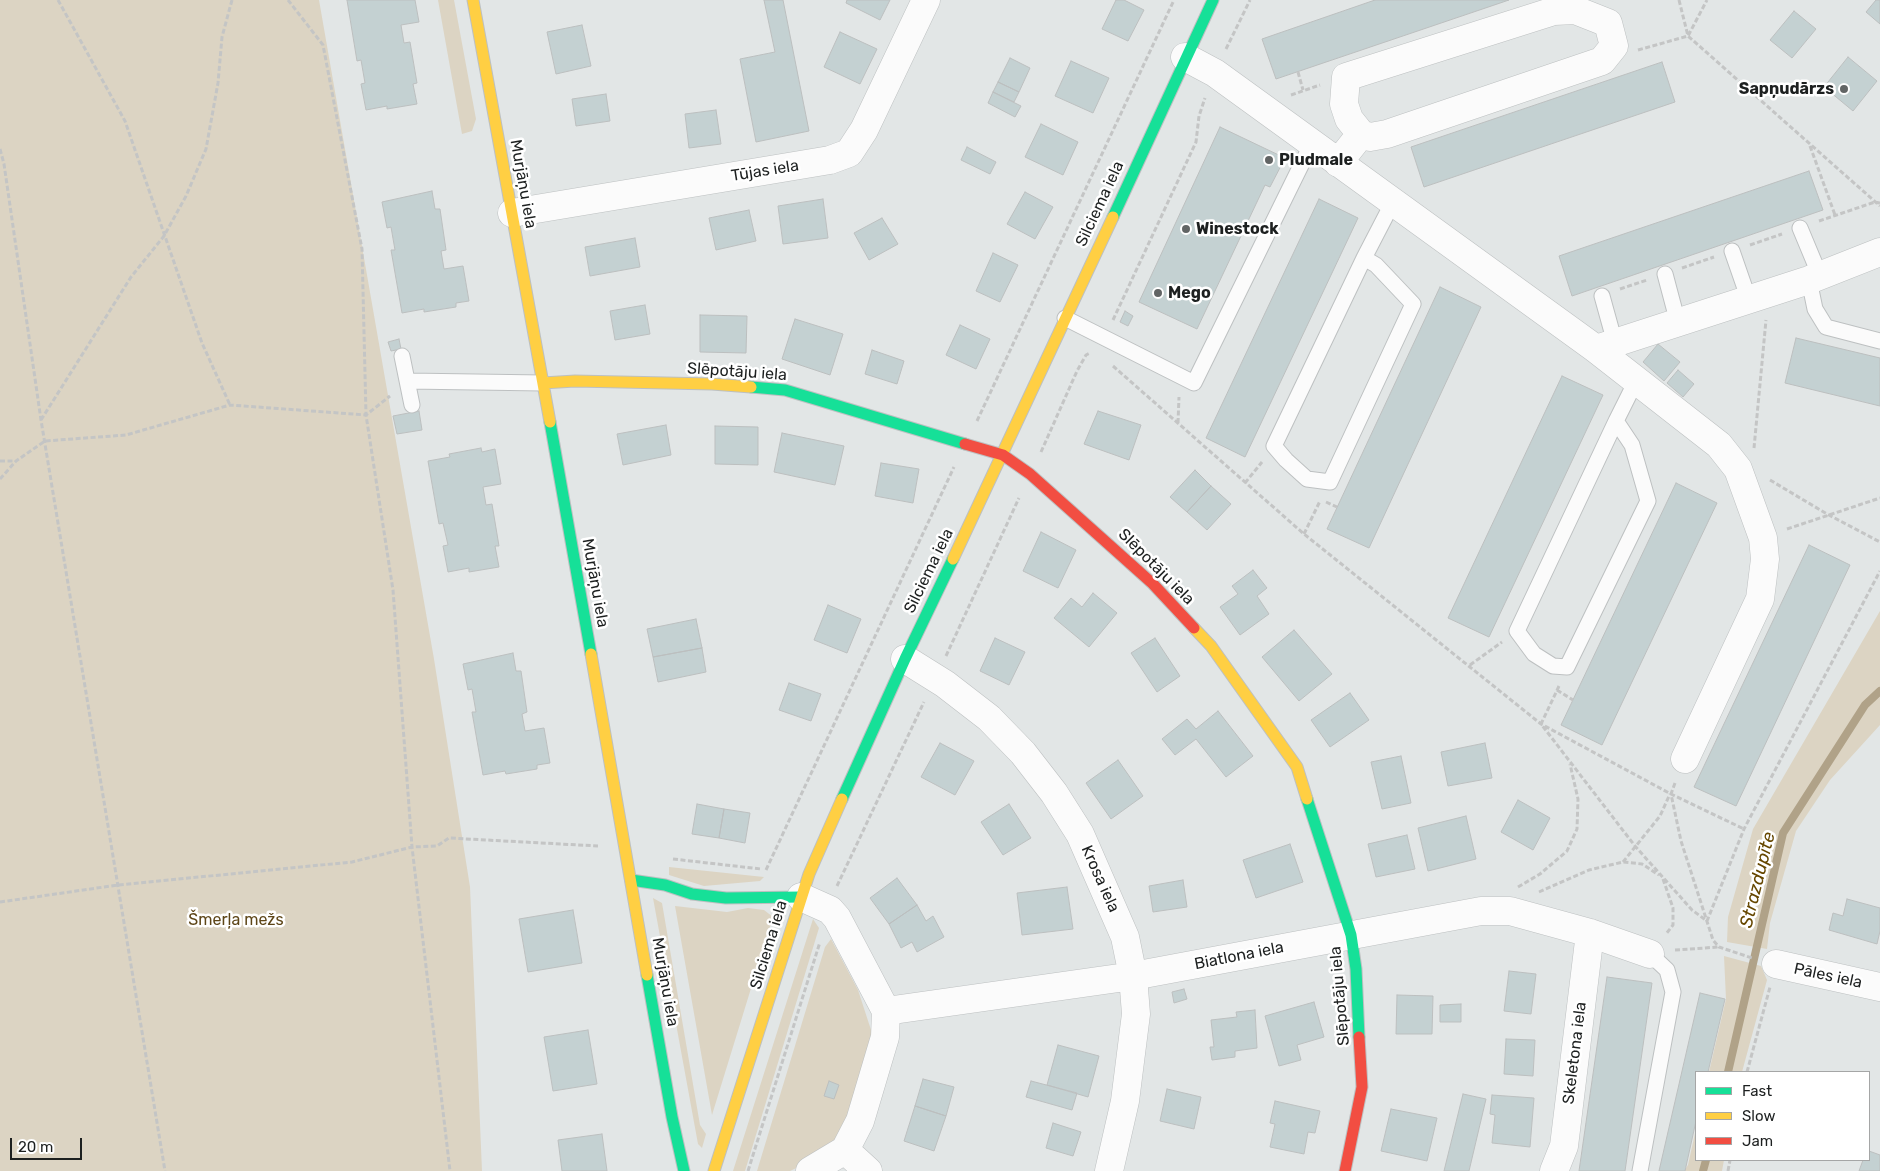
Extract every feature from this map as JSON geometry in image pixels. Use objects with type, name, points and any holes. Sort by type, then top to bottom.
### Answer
[{"type":"street","name":"Murjāņu iela","points":[[473,0],[684,1171]]},
{"type":"street","name":"Tūjas iela","points":[[512,213],[830,160],[849,153],[864,130],[926,0]]},
{"type":"street","name":"Silciema iela","points":[[714,1171],[805,886],[905,659],[1003,455],[1213,0]]},
{"type":"street","points":[[1575,10],[1608,23],[1614,46],[1602,61],[1387,134],[1370,137],[1361,134],[1349,119],[1344,104],[1346,77],[1554,11],[1575,10]]},
{"type":"street","points":[[1186,57],[1215,73],[1393,202],[1606,346],[1637,379],[1719,445],[1745,469],[1763,538],[1765,558],[1760,599],[1685,759]]},
{"type":"street","points":[[1338,163],[1361,134]]},
{"type":"street","points":[[1606,346],[1814,278],[1880,252]]},
{"type":"street","name":"Slēpotāju iela","points":[[543,383],[575,381],[712,384],[785,390],[1003,455],[1030,474],[1153,584],[1211,646],[1297,767],[1351,935],[1356,969],[1362,1087],[1344,1171]]},
{"type":"street","name":"Krosa iela","points":[[905,659],[936,678],[989,718],[1023,753],[1054,793],[1080,834],[1125,937],[1133,976],[1136,1014],[1125,1101],[1109,1171]]},
{"type":"street","points":[[631,880],[665,885],[692,894],[726,898],[805,886],[837,918],[886,1011],[885,1037],[860,1121],[845,1150],[810,1171]]},
{"type":"street","name":"Biatlona iela","points":[[886,1011],[1133,976],[1482,911],[1512,900],[1590,933],[1650,954]]},
{"type":"street","name":"Skeletona iela","points":[[1554,1171],[1564,1146],[1590,933]]},
{"type":"street","name":"Pāles iela","points":[[1776,964],[1880,987]]},
{"type":"street","points":[[845,1150],[868,1171]]},
{"type":"lane","points":[[1065,318],[1194,383],[1312,143]]},
{"type":"lane","points":[[1364,258],[1376,265],[1413,304],[1330,482],[1306,479],[1274,446],[1364,258],[1393,202]]},
{"type":"lane","points":[[1800,228],[1814,278],[1815,309],[1826,327],[1880,341]]},
{"type":"lane","points":[[1732,251],[1758,297]]},
{"type":"lane","points":[[1665,274],[1678,323]]},
{"type":"lane","points":[[1602,296],[1606,346]]},
{"type":"lane","points":[[402,356],[412,405]]},
{"type":"lane","points":[[1616,421],[1632,445],[1648,501],[1568,667],[1553,666],[1534,654],[1518,631],[1616,421],[1637,379]]},
{"type":"lane","points":[[408,381],[543,383]]},
{"type":"lane","points":[[1640,1171],[1672,992],[1667,970],[1650,954]]},
{"type":"path","points":[[58,0],[125,121],[202,343],[230,405]]},
{"type":"path","points":[[41,420],[131,277],[164,236],[186,196],[206,149],[218,83],[222,37],[232,0]]},
{"type":"path","points":[[288,0],[323,45],[362,249],[366,415],[393,590],[412,848],[450,1171]]},
{"type":"path","points":[[748,1171],[838,884],[936,678],[1077,371],[1086,355],[1094,350],[1105,337],[1196,142],[1198,116],[1215,73],[1250,0]]},
{"type":"path","points":[[1679,0],[1688,36],[1809,146],[1875,202],[1880,204]]},
{"type":"path","points":[[1602,61],[1688,36],[1707,0]]},
{"type":"path","points":[[1298,72],[1303,91]]},
{"type":"path","points":[[1259,105],[1346,77]]},
{"type":"path","points":[[1809,146],[1835,215]]},
{"type":"path","points":[[0,149],[4,164],[41,420],[165,1171]]},
{"type":"path","points":[[1602,296],[1875,202]]},
{"type":"path","points":[[1758,297],[1745,469],[1880,542]]},
{"type":"path","points":[[1094,350],[1304,534],[1470,665],[1541,724],[1670,794],[1744,829]]},
{"type":"path","points":[[0,479],[16,461],[45,441],[126,434],[230,405],[366,415],[408,381]]},
{"type":"path","points":[[1245,483],[1274,446]]},
{"type":"path","points":[[0,461],[16,461]]},
{"type":"path","points":[[1304,534],[1330,482]]},
{"type":"path","points":[[1763,538],[1827,514],[1880,498]]},
{"type":"path","points":[[1707,922],[1744,829],[1880,571]]},
{"type":"path","points":[[1470,665],[1518,631]]},
{"type":"path","points":[[1541,724],[1568,667]]},
{"type":"path","points":[[1557,690],[1573,700]]},
{"type":"path","points":[[1541,724],[1635,846],[1692,910],[1707,922]]},
{"type":"path","points":[[1623,862],[1660,816],[1685,759]]},
{"type":"path","points":[[1512,900],[1567,851],[1577,829],[1578,799],[1570,762]]},
{"type":"path","points":[[1670,794],[1681,841],[1712,940],[1719,947]]},
{"type":"path","points":[[0,902],[118,885],[352,862],[412,848],[437,846],[450,838],[593,845],[626,850]]},
{"type":"path","points":[[669,858],[805,886]]},
{"type":"path","points":[[1512,900],[1529,896],[1589,870],[1623,862],[1642,864],[1662,877],[1673,908],[1673,925],[1650,954]]},
{"type":"path","points":[[1650,954],[1681,949],[1719,947],[1740,955]]},
{"type":"path","points":[[1747,1071],[1776,964]]},
{"type":"green space","name":"Šmerļa mežs","points":[[0,0],[319,0],[434,659],[470,887],[482,1171],[0,1171]]},
{"type":"green space","points":[[438,0],[454,0],[476,119],[472,131],[462,134]]},
{"type":"green space","points":[[1880,611],[1880,725],[1830,780],[1796,831],[1770,923],[1767,949],[1727,942],[1728,917],[1753,829]]},
{"type":"green space","points":[[669,867],[764,877],[760,881],[704,886],[669,875]]},
{"type":"green space","points":[[653,898],[662,903],[700,1125],[706,1134],[702,1148],[698,1144]]},
{"type":"green space","points":[[675,906],[727,912],[748,908],[764,910],[773,917],[712,1115]]},
{"type":"green space","points":[[813,919],[819,928],[745,1171],[733,1171]]},
{"type":"green space","points":[[831,939],[858,990],[872,1033],[843,1135],[813,1160],[790,1171],[757,1171],[825,947]]},
{"type":"green space","points":[[1724,956],[1761,966],[1767,980],[1742,1071],[1709,1071],[1726,999]]},
{"type":"green space","points":[[1695,1134],[1695,1161],[1724,1161],[1722,1171],[1684,1171],[1688,1165]]},
{"type":"building","points":[[347,0],[415,0],[419,22],[401,25],[404,43],[410,42],[417,83],[413,84],[417,104],[387,109],[387,106],[366,110],[361,84],[365,83],[361,60],[357,61]]},
{"type":"building","points":[[764,0],[783,0],[809,131],[756,142],[740,59],[775,52]]},
{"type":"building","points":[[847,0],[890,0],[880,20],[846,3]]},
{"type":"building","points":[[1116,0],[1124,0],[1144,10],[1128,41],[1102,29]]},
{"type":"building","points":[[1375,0],[1509,0],[1276,79],[1262,39]]},
{"type":"building","points":[[1876,0],[1880,0],[1880,24],[1866,12]]},
{"type":"building","points":[[1794,11],[1816,29],[1792,58],[1770,40]]},
{"type":"building","points":[[582,25],[591,66],[556,74],[547,32]]},
{"type":"building","points":[[840,32],[877,49],[860,84],[824,67]]},
{"type":"building","points":[[1848,57],[1877,81],[1853,111],[1824,87]]},
{"type":"building","points":[[1010,58],[1030,68],[1019,92],[998,82]]},
{"type":"building","points":[[1071,61],[1109,78],[1093,113],[1055,96]]},
{"type":"building","points":[[1662,62],[1675,102],[1424,187],[1411,147]]},
{"type":"building","points":[[998,82],[1019,92],[1014,102],[993,92]]},
{"type":"building","points":[[993,92],[1021,106],[1015,117],[988,103]]},
{"type":"building","points":[[606,94],[610,121],[576,126],[572,99]]},
{"type":"building","points":[[716,110],[721,144],[689,148],[685,114]]},
{"type":"building","points":[[1041,124],[1078,142],[1063,175],[1025,157]]},
{"type":"building","points":[[1220,127],[1285,158],[1270,187],[1265,185],[1197,329],[1139,302]]},
{"type":"building","points":[[967,147],[996,162],[990,174],[961,160]]},
{"type":"building","points":[[1809,171],[1823,210],[1572,296],[1559,256]]},
{"type":"building","points":[[432,191],[435,209],[440,209],[446,250],[441,251],[444,269],[463,266],[469,301],[456,303],[456,307],[424,312],[424,309],[402,313],[391,250],[395,250],[391,227],[387,228],[382,202]]},
{"type":"building","points":[[1025,192],[1053,207],[1035,239],[1007,224]]},
{"type":"building","points":[[823,199],[828,238],[783,244],[778,206]]},
{"type":"building","points":[[1319,199],[1358,218],[1245,457],[1206,438]]},
{"type":"building","points":[[749,210],[756,241],[716,250],[709,218]]},
{"type":"building","points":[[882,218],[898,244],[869,260],[854,233]]},
{"type":"building","points":[[635,238],[640,267],[590,276],[585,247]]},
{"type":"building","points":[[993,253],[1018,265],[1000,302],[976,291]]},
{"type":"building","points":[[1440,287],[1481,307],[1369,548],[1327,529]]},
{"type":"building","points":[[645,305],[650,334],[615,340],[610,311]]},
{"type":"building","points":[[1125,311],[1133,316],[1128,326],[1120,322]]},
{"type":"building","points":[[700,315],[747,316],[746,353],[700,352]]},
{"type":"building","points":[[795,319],[843,334],[830,375],[782,359]]},
{"type":"building","points":[[960,325],[990,339],[976,369],[946,355]]},
{"type":"building","points":[[1796,338],[1880,358],[1880,406],[1785,383]]},
{"type":"building","points":[[399,339],[401,349],[391,351],[388,342]]},
{"type":"building","points":[[1658,344],[1680,362],[1664,381],[1643,362]]},
{"type":"building","points":[[872,350],[904,361],[897,384],[865,374]]},
{"type":"building","points":[[1678,370],[1694,384],[1683,397],[1667,383]]},
{"type":"building","points":[[1562,376],[1603,395],[1489,637],[1448,618]]},
{"type":"building","points":[[419,411],[422,430],[397,434],[393,416]]},
{"type":"building","points":[[1098,411],[1141,425],[1129,460],[1084,444]]},
{"type":"building","points":[[666,425],[671,455],[623,465],[617,434]]},
{"type":"building","points":[[715,426],[758,427],[758,465],[715,464]]},
{"type":"building","points":[[782,433],[844,446],[835,485],[774,472]]},
{"type":"building","points":[[481,448],[482,452],[495,449],[501,484],[483,487],[486,505],[492,504],[499,546],[495,546],[499,567],[469,572],[469,568],[448,572],[443,546],[448,545],[443,523],[439,524],[428,461],[450,457],[449,454]]},
{"type":"building","points":[[881,463],[919,469],[913,503],[875,496]]},
{"type":"building","points":[[1195,470],[1211,486],[1187,512],[1170,497]]},
{"type":"building","points":[[1676,483],[1717,503],[1602,745],[1561,725]]},
{"type":"building","points":[[1211,486],[1231,504],[1207,530],[1187,512]]},
{"type":"building","points":[[1041,532],[1076,550],[1058,588],[1023,571]]},
{"type":"building","points":[[1809,545],[1850,565],[1736,806],[1694,787]]},
{"type":"building","points":[[1253,570],[1267,588],[1257,596],[1269,614],[1240,635],[1220,607],[1238,594],[1232,586]]},
{"type":"building","points":[[1093,593],[1117,613],[1089,647],[1054,618],[1071,598],[1082,607]]},
{"type":"building","points":[[828,605],[861,619],[847,653],[814,640]]},
{"type":"building","points":[[696,619],[702,648],[653,657],[647,629]]},
{"type":"building","points":[[1294,630],[1332,674],[1299,701],[1262,657]]},
{"type":"building","points":[[995,638],[1025,652],[1009,685],[980,671]]},
{"type":"building","points":[[1155,638],[1180,676],[1157,692],[1131,653]]},
{"type":"building","points":[[702,648],[706,672],[658,682],[653,657]]},
{"type":"building","points":[[513,653],[516,671],[521,671],[527,712],[522,714],[525,731],[544,728],[550,763],[537,765],[537,769],[506,774],[505,771],[483,775],[472,712],[476,712],[472,689],[468,690],[463,664]]},
{"type":"building","points":[[789,683],[821,694],[811,721],[779,710]]},
{"type":"building","points":[[1350,693],[1369,720],[1330,747],[1311,720]]},
{"type":"building","points":[[1218,711],[1253,756],[1226,777],[1196,739],[1175,755],[1162,739],[1187,719],[1196,729]]},
{"type":"building","points":[[940,743],[974,761],[955,795],[921,777]]},
{"type":"building","points":[[1485,743],[1492,778],[1448,786],[1441,752]]},
{"type":"building","points":[[1401,756],[1411,803],[1382,809],[1371,762]]},
{"type":"building","points":[[1118,760],[1143,796],[1111,819],[1086,783]]},
{"type":"building","points":[[1518,800],[1550,818],[1533,850],[1501,832]]},
{"type":"building","points":[[697,804],[724,809],[719,838],[692,834]]},
{"type":"building","points":[[1009,804],[1031,838],[1003,855],[981,822]]},
{"type":"building","points":[[724,809],[750,813],[745,843],[719,838]]},
{"type":"building","points":[[1466,816],[1476,859],[1428,871],[1418,828]]},
{"type":"building","points":[[1407,835],[1415,869],[1376,877],[1368,844]]},
{"type":"building","points":[[1290,844],[1303,882],[1256,898],[1243,860]]},
{"type":"building","points":[[897,878],[917,905],[889,924],[870,898]]},
{"type":"building","points":[[1183,880],[1187,907],[1153,912],[1149,886]]},
{"type":"building","points":[[1067,887],[1073,929],[1022,935],[1017,893]]},
{"type":"building","points":[[1847,899],[1880,908],[1880,931],[1877,944],[1829,930],[1833,913],[1843,916]]},
{"type":"building","points":[[917,905],[926,921],[933,916],[944,937],[917,952],[912,942],[901,948],[889,924]]},
{"type":"building","points":[[573,910],[582,963],[528,972],[519,919]]},
{"type":"building","points":[[1509,971],[1536,974],[1531,1014],[1504,1011]]},
{"type":"building","points":[[1607,977],[1652,983],[1625,1171],[1579,1171]]},
{"type":"building","points":[[1184,989],[1187,999],[1174,1003],[1172,992]]},
{"type":"building","points":[[1700,993],[1725,999],[1708,1071],[1695,1071],[1695,1126],[1685,1171],[1659,1171]]},
{"type":"building","points":[[1397,995],[1433,996],[1432,1034],[1396,1034]]},
{"type":"building","points":[[1314,1002],[1324,1037],[1297,1045],[1301,1060],[1279,1066],[1265,1016]]},
{"type":"building","points":[[1461,1004],[1461,1022],[1440,1022],[1440,1005]]},
{"type":"building","points":[[1255,1010],[1257,1048],[1235,1051],[1235,1057],[1212,1060],[1210,1047],[1214,1047],[1211,1020],[1237,1017],[1236,1012]]},
{"type":"building","points":[[588,1030],[597,1084],[553,1091],[544,1037]]},
{"type":"building","points":[[1506,1039],[1535,1040],[1533,1076],[1504,1074]]},
{"type":"building","points":[[1058,1045],[1099,1056],[1088,1097],[1047,1085]]},
{"type":"building","points":[[923,1079],[954,1087],[946,1116],[915,1106]]},
{"type":"building","points":[[829,1081],[839,1085],[834,1099],[824,1096]]},
{"type":"building","points":[[1031,1081],[1077,1093],[1072,1110],[1026,1097]]},
{"type":"building","points":[[1167,1089],[1201,1097],[1194,1129],[1160,1121]]},
{"type":"building","points":[[1463,1094],[1486,1099],[1469,1171],[1444,1171]]},
{"type":"building","points":[[1492,1095],[1534,1098],[1530,1147],[1492,1143],[1495,1115],[1490,1114]]},
{"type":"building","points":[[1275,1101],[1320,1111],[1315,1133],[1308,1132],[1304,1154],[1270,1147],[1275,1124],[1270,1123]]},
{"type":"building","points":[[915,1106],[946,1116],[934,1151],[904,1141]]},
{"type":"building","points":[[1391,1109],[1437,1118],[1427,1161],[1381,1151]]},
{"type":"building","points":[[1053,1123],[1081,1132],[1073,1156],[1046,1148]]},
{"type":"building","points":[[602,1134],[607,1171],[562,1171],[558,1140]]},
{"type":"building","points":[[1870,1151],[1880,1155],[1880,1171],[1859,1171],[1863,1161],[1870,1161]]},
{"type":"waterway","name":"Strazdupīte","points":[[1728,1071],[1783,833],[1865,705],[1880,691]]},
{"type":"waterway","name":"Strazdupīte","points":[[1703,1171],[1706,1161]]},
{"type":"traffic: fast","points":[[1113,217],[1213,0]]},
{"type":"traffic: fast","points":[[751,387],[785,390],[965,444]]},
{"type":"traffic: fast","points":[[550,422],[591,654]]},
{"type":"traffic: fast","points":[[842,799],[905,659],[953,559]]},
{"type":"traffic: fast","points":[[1307,799],[1351,935],[1356,969],[1359,1037]]},
{"type":"traffic: fast","points":[[631,880],[665,885],[692,894],[726,898],[801,897]]},
{"type":"traffic: fast","points":[[647,975],[672,1117],[684,1171]]},
{"type":"traffic: slow","points":[[473,0],[550,422]]},
{"type":"traffic: slow","points":[[953,559],[1113,217]]},
{"type":"traffic: slow","points":[[543,383],[575,381],[712,384],[751,387]]},
{"type":"traffic: slow","points":[[1194,628],[1211,646],[1297,767],[1307,799]]},
{"type":"traffic: slow","points":[[591,654],[647,975]]},
{"type":"traffic: slow","points":[[714,1171],[809,874],[842,799]]},
{"type":"traffic: jam","points":[[965,444],[1003,455],[1030,474],[1153,584],[1194,628]]},
{"type":"traffic: jam","points":[[1345,1171],[1362,1087],[1359,1037]]},
{"type":"place","name":"Sapņudārzs","points":[[1844,89]]},
{"type":"place","name":"Pludmale","points":[[1269,160]]},
{"type":"place","name":"Winestock","points":[[1186,229]]},
{"type":"place","name":"Mego","points":[[1158,293]]}]
